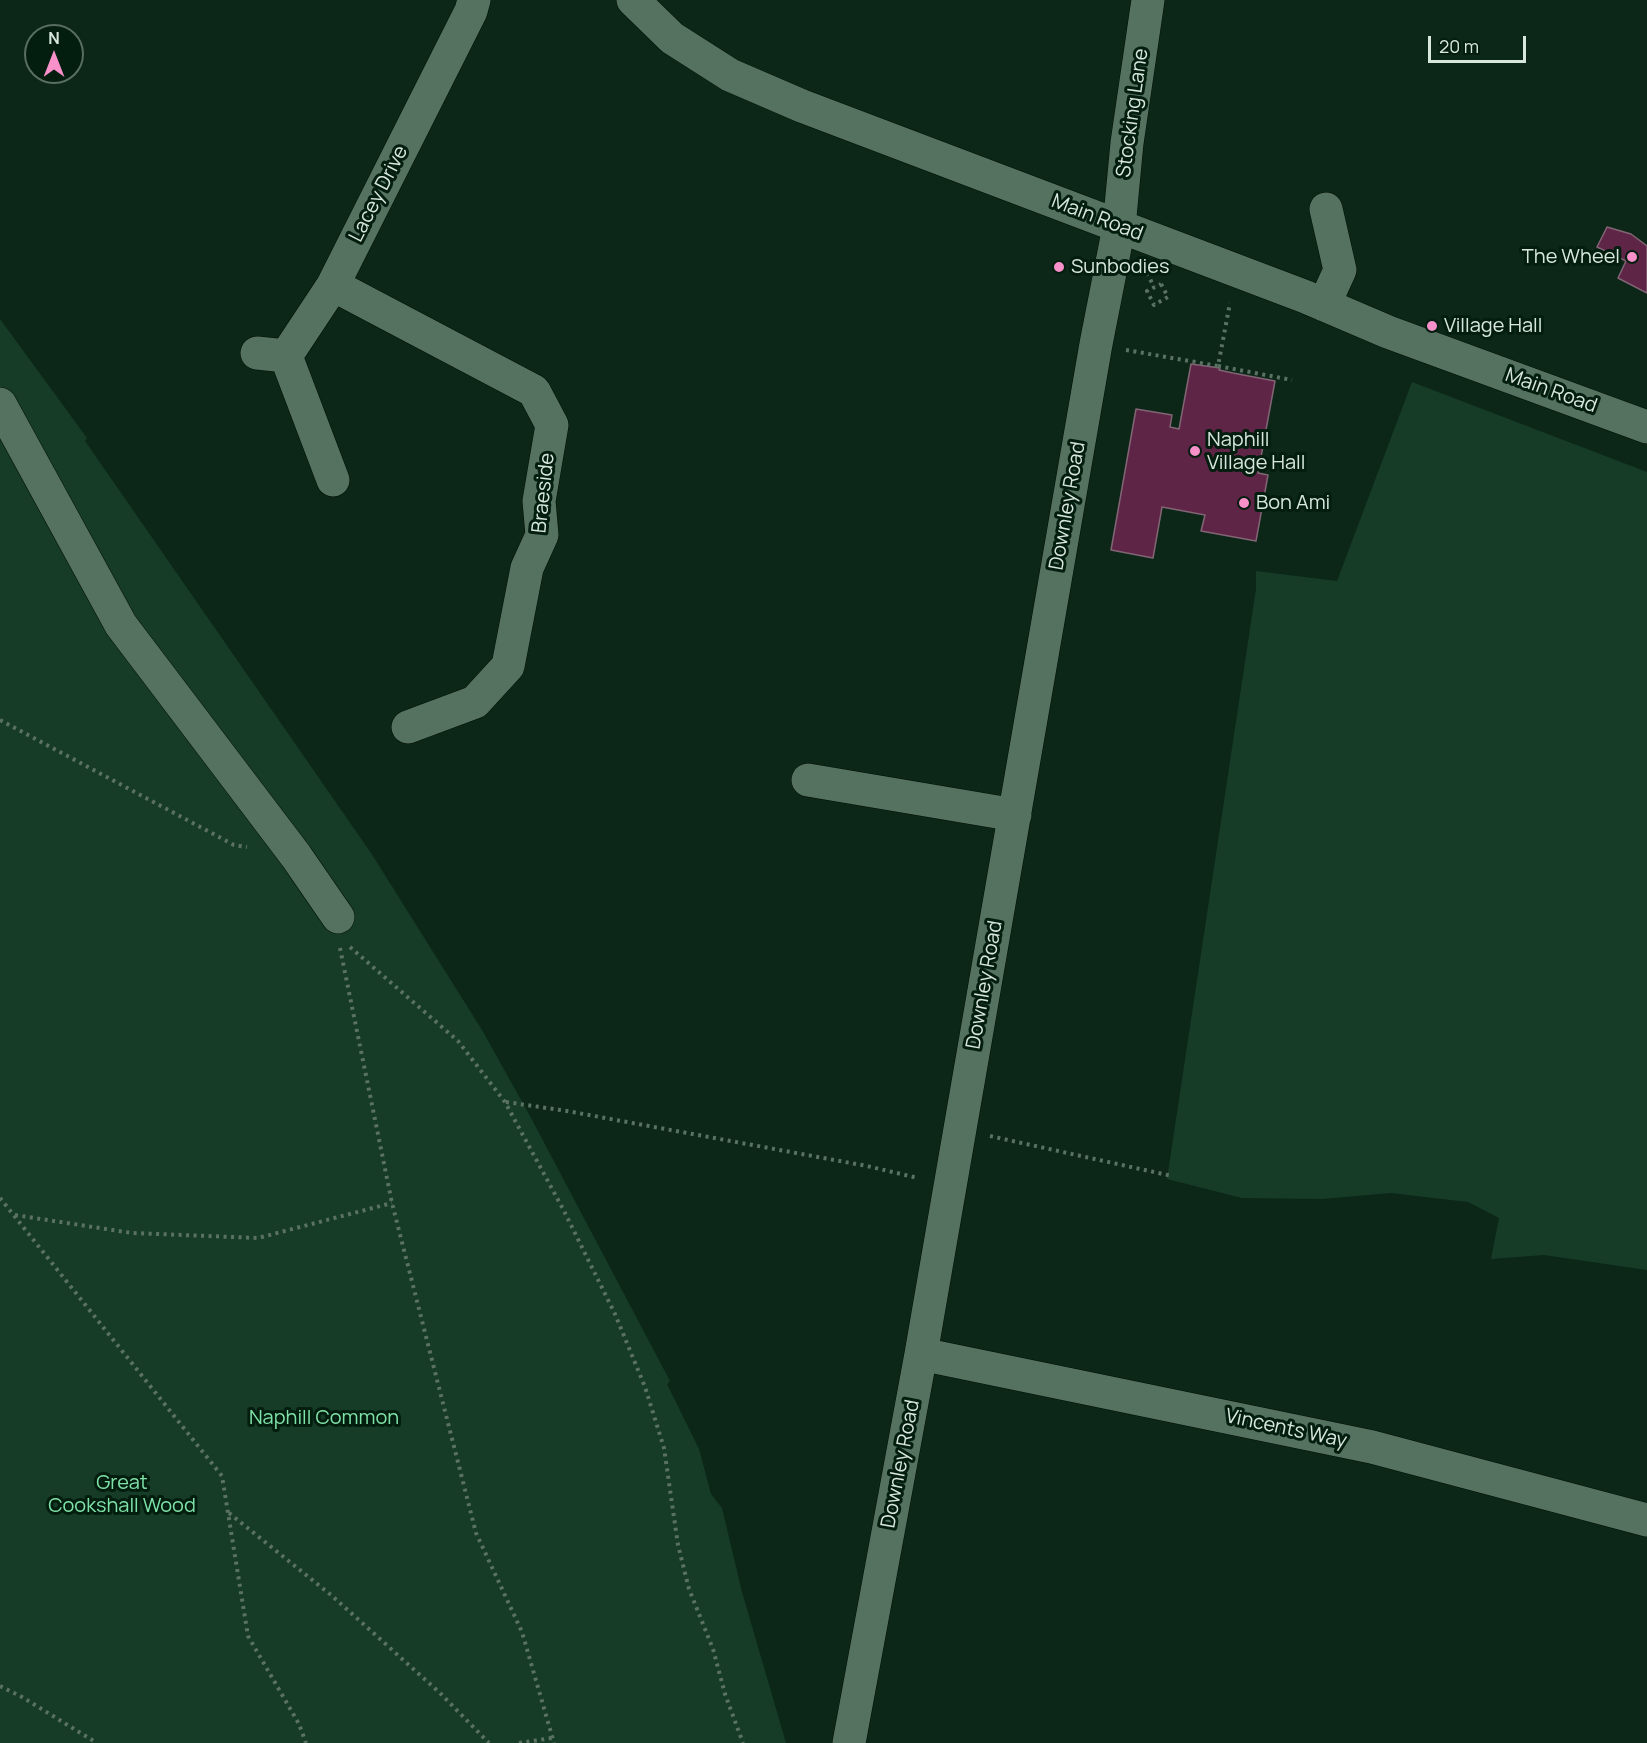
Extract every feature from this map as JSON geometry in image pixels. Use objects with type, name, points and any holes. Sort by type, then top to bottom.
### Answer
[{"type":"street","name":"Lacey Drive","points":[[333,480],[272,354],[333,285],[471,11],[474,0]]},
{"type":"street","name":"Main Road","points":[[633,0],[672,38],[730,75],[802,106],[1324,305],[1388,332],[1647,427]]},
{"type":"street","name":"Stocking Lane","points":[[1119,226],[1127,143],[1148,0]]},
{"type":"street","points":[[1324,305],[1340,270],[1326,209]]},
{"type":"street","name":"Downley Road","points":[[849,1743],[921,1354],[1096,344],[1119,226]]},
{"type":"street","name":"Braeside","points":[[333,285],[534,391],[552,425],[539,501],[542,535],[527,568],[508,666],[475,702],[408,727]]},
{"type":"street","points":[[0,404],[121,625],[296,856],[338,927]]},
{"type":"street","points":[[808,780],[1015,815]]},
{"type":"street","name":"Vincents Way","points":[[921,1354],[1372,1447],[1647,1520]]},
{"type":"path","points":[[1218,366],[1236,272]]},
{"type":"path","points":[[1161,284],[1168,297],[1154,305],[1147,291],[1161,284]]},
{"type":"path","points":[[1096,344],[1292,380]]},
{"type":"path","points":[[0,720],[234,844],[296,856]]},
{"type":"path","points":[[338,927],[458,1041],[505,1102],[563,1209],[615,1314],[645,1387],[664,1448],[678,1545],[689,1589],[713,1649],[725,1695],[743,1743]]},
{"type":"path","points":[[338,927],[392,1203],[476,1533],[522,1632],[554,1743]]},
{"type":"path","points":[[505,1102],[567,1111],[867,1166],[951,1185]]},
{"type":"path","points":[[960,1129],[1172,1176]]},
{"type":"path","points":[[0,1198],[222,1476],[248,1636],[299,1724],[306,1743]]},
{"type":"path","points":[[14,1215],[132,1233],[258,1238],[392,1203]]},
{"type":"path","points":[[228,1512],[331,1595],[439,1692],[489,1743]]},
{"type":"path","points":[[0,1686],[97,1743]]},
{"type":"path","points":[[519,1743],[552,1737]]},
{"type":"green space","name":"Naphill Common","points":[[0,319],[87,438],[85,441],[371,853],[482,1030],[530,1116],[670,1381],[667,1384],[699,1449],[711,1494],[722,1508],[742,1592],[786,1743],[0,1743]]},
{"type":"green space","points":[[1412,382],[1647,472],[1647,1270],[1544,1255],[1491,1259],[1499,1218],[1468,1202],[1391,1193],[1322,1199],[1242,1198],[1167,1179],[1256,589],[1256,571],[1337,581]]},
{"type":"building","name":"The Wheel","points":[[1607,227],[1631,234],[1647,246],[1647,293],[1618,278],[1626,261],[1597,247]]},
{"type":"building","name":"Naphill Village Hall","points":[[1191,364],[1220,368],[1219,370],[1275,381],[1258,473],[1268,475],[1256,541],[1201,531],[1205,515],[1162,507],[1153,558],[1111,550],[1136,409],[1172,415],[1170,427],[1179,429]]},
{"type":"place","name":"The Wheel","points":[[1632,257]]},
{"type":"place","name":"Sunbodies","points":[[1059,267]]},
{"type":"place","name":"Village Hall","points":[[1432,326]]},
{"type":"place","name":"Naphill Village Hall","points":[[1195,451]]},
{"type":"place","name":"Bon Ami","points":[[1244,503]]},
{"type":"park label","name":"Great Cookshall Wood","points":[[122,1494]]}]
